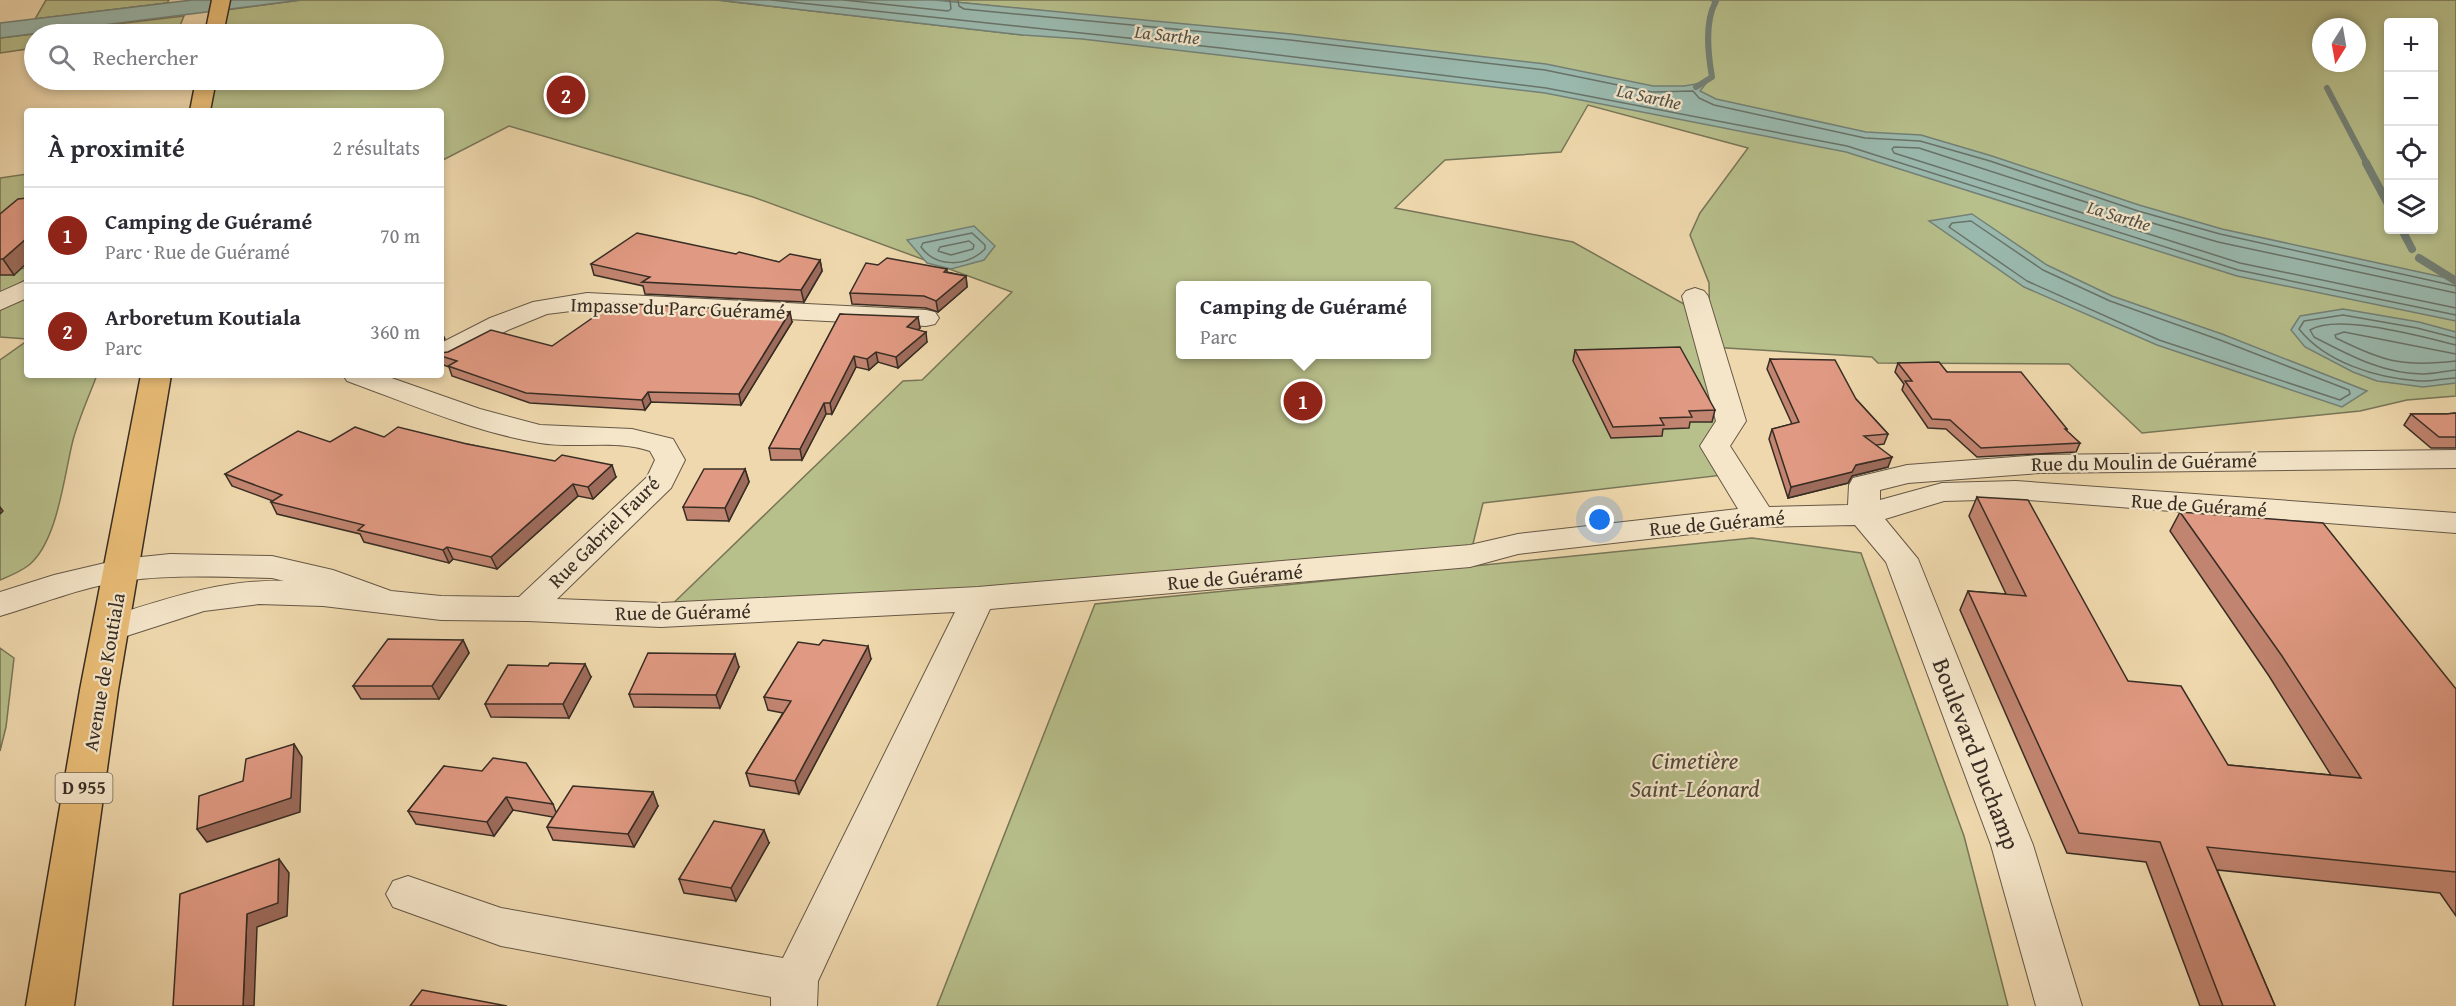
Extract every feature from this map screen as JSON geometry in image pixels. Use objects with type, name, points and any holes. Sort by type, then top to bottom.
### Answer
[{"type":"main road","points":[[216,24],[219,8]]},
{"type":"main road","points":[[201,108],[204,90]]},
{"type":"main road","name":"Avenue de Koutiala","points":[[50,1006],[111,629],[155,378]]},
{"type":"street","points":[[0,302],[24,290]]},
{"type":"street","points":[[1695,296],[1731,421],[1715,446],[1758,517]]},
{"type":"street","name":"Impasse du Parc Guéramé","points":[[444,352],[499,324],[542,307],[587,302],[926,318]]},
{"type":"street","name":"Rue Gabriel Fauré","points":[[380,378],[498,425],[544,434],[645,438],[662,445],[670,460],[660,481],[528,609]]},
{"type":"street","name":"Rue du Moulin de Guéramé","points":[[1864,515],[1864,485],[1907,474],[2039,464],[2456,459]]},
{"type":"street","name":"Rue de Guéramé","points":[[111,629],[215,597],[246,593],[307,592],[441,608],[661,615],[978,600],[1470,556],[1518,544],[1758,517],[1864,515],[1942,492],[2016,490],[2456,523]]},
{"type":"street","name":"Boulevard Duchamp","points":[[1864,515],[1901,559],[2012,845],[2059,1006]]},
{"type":"street","name":"Rue de Guéramé","points":[[0,604],[54,586],[122,570],[170,565],[272,567],[321,578],[387,602]]},
{"type":"street","points":[[408,894],[501,927],[794,993],[978,600]]},
{"type":"green space","points":[[46,0],[169,0],[167,3],[35,19]]},
{"type":"green space","points":[[301,0],[717,0],[1023,35],[1063,13],[934,0],[2456,0],[2456,396],[2407,400],[2360,411],[2142,433],[2069,364],[1878,363],[1872,357],[1710,347],[1709,283],[1690,235],[1700,213],[1748,148],[1588,105],[1561,152],[1445,160],[1395,208],[1573,242],[1684,304],[1731,421],[1715,446],[1732,474],[1483,503],[1470,556],[661,615],[903,381],[922,380],[1012,292],[753,197],[509,126],[444,159],[444,108],[209,108],[211,90],[444,90],[444,24],[217,24],[218,11]]},
{"type":"green space","points":[[184,16],[181,24],[117,24]]},
{"type":"green space","points":[[24,35],[24,49],[0,53],[0,38]]},
{"type":"green space","points":[[24,174],[24,214],[0,216],[0,178]]},
{"type":"green space","points":[[24,268],[24,281],[0,296],[0,270]]},
{"type":"green space","points":[[24,295],[24,339],[0,337],[0,307]]},
{"type":"green space","points":[[24,343],[24,378],[96,378],[75,432],[58,507],[47,540],[29,565],[0,580],[0,514],[2,512],[0,511],[0,360]]},
{"type":"green space","name":"Cimetière Saint-Léonard","points":[[1752,538],[1861,553],[1964,836],[2008,1006],[937,1006],[1095,604]]},
{"type":"green space","points":[[0,648],[14,658],[6,727],[0,751]]},
{"type":"water","points":[[192,0],[301,0],[111,24],[24,24],[24,35],[0,38],[0,23]]},
{"type":"water","name":"La Sarthe","points":[[717,0],[934,0],[1291,34],[1546,64],[1653,86],[1684,86],[1707,82],[1700,91],[1716,99],[1866,132],[1921,135],[2139,205],[2222,229],[2456,280],[2456,321],[2237,276],[1846,152],[1545,93],[1082,39],[1023,35]]},
{"type":"water","points":[[1972,214],[2047,265],[2112,296],[2222,334],[2367,391],[2342,407],[2157,345],[2024,287],[1929,221]]},
{"type":"water","points":[[974,226],[995,246],[984,260],[951,269],[927,263],[907,240]]},
{"type":"water","points":[[2343,309],[2419,322],[2456,332],[2456,383],[2423,387],[2377,381],[2353,372],[2305,347],[2291,330],[2300,316]]},
{"type":"building","points":[[24,198],[24,241],[3,259],[0,259],[0,214],[18,199]]},
{"type":"building","points":[[637,233],[779,262],[790,254],[820,260],[801,290],[642,282],[650,277],[591,264]]},
{"type":"building","points":[[887,258],[947,269],[944,272],[966,276],[936,301],[924,296],[850,293],[866,263],[878,265]]},
{"type":"building","points":[[614,303],[790,312],[739,394],[648,392],[642,400],[526,393],[448,366],[457,361],[444,357],[444,353],[491,330],[552,346]]},
{"type":"building","points":[[840,314],[918,317],[907,327],[926,332],[896,357],[876,352],[867,359],[854,356],[830,403],[824,403],[800,449],[769,448]]},
{"type":"building","points":[[1680,347],[1715,410],[1689,411],[1692,417],[1660,418],[1664,425],[1613,427],[1575,350]]},
{"type":"building","points":[[1770,359],[1835,360],[1856,399],[1888,434],[1864,436],[1892,457],[1856,465],[1852,472],[1791,487],[1772,429],[1799,422]]},
{"type":"building","points":[[1939,362],[1947,372],[2021,372],[2067,429],[2065,429],[2080,443],[1981,448],[1950,420],[1932,419],[1905,381],[1912,381],[1898,363]]},
{"type":"building","points":[[2456,413],[2456,437],[2439,437],[2411,414],[2446,414]]},
{"type":"building","points":[[355,427],[384,437],[398,427],[467,444],[555,461],[562,455],[612,465],[588,487],[573,484],[491,557],[447,547],[443,550],[358,530],[364,525],[271,502],[282,495],[225,474],[298,431],[330,442]]},
{"type":"building","points":[[704,469],[745,469],[725,508],[683,507]]},
{"type":"building","points":[[1977,497],[2028,500],[2128,681],[2181,686],[2228,765],[2361,778],[2282,656],[2180,512],[2323,523],[2456,689],[2456,872],[2207,847],[2275,1006],[2223,1006],[2160,842],[2079,833],[1968,591],[2026,596]]},
{"type":"building","points":[[388,639],[463,640],[432,686],[353,686]]},
{"type":"building","points":[[823,640],[868,646],[795,781],[746,773],[791,701],[764,697],[798,642],[819,645]]},
{"type":"building","points":[[648,653],[735,654],[716,695],[629,694]]},
{"type":"building","points":[[550,663],[585,664],[563,704],[485,704],[508,665],[548,666]]},
{"type":"building","points":[[294,744],[291,798],[197,829],[199,796],[243,781],[246,759]]},
{"type":"building","points":[[493,758],[526,763],[553,804],[506,797],[487,822],[408,811],[444,766],[482,771]]},
{"type":"building","points":[[573,786],[653,792],[628,834],[547,827]]},
{"type":"building","points":[[714,821],[764,830],[731,888],[679,879]]},
{"type":"building","points":[[279,859],[278,903],[247,914],[243,1006],[173,1006],[180,894]]},
{"type":"building","points":[[422,990],[507,1006],[410,1006]]},
{"type":"waterway","points":[[1696,87],[1712,77],[1708,28],[1716,1],[1714,0]]},
{"type":"waterway","points":[[2327,88],[2367,164]]},
{"type":"waterway","points":[[2366,163],[2384,197]]},
{"type":"waterway","points":[[2404,234],[2412,249]]},
{"type":"waterway","points":[[2419,258],[2456,281]]},
{"type":"place","name":"Arboretum Koutiala","points":[[566,95]]},
{"type":"place","name":"Camping de Guéramé","points":[[1303,401]]}]
